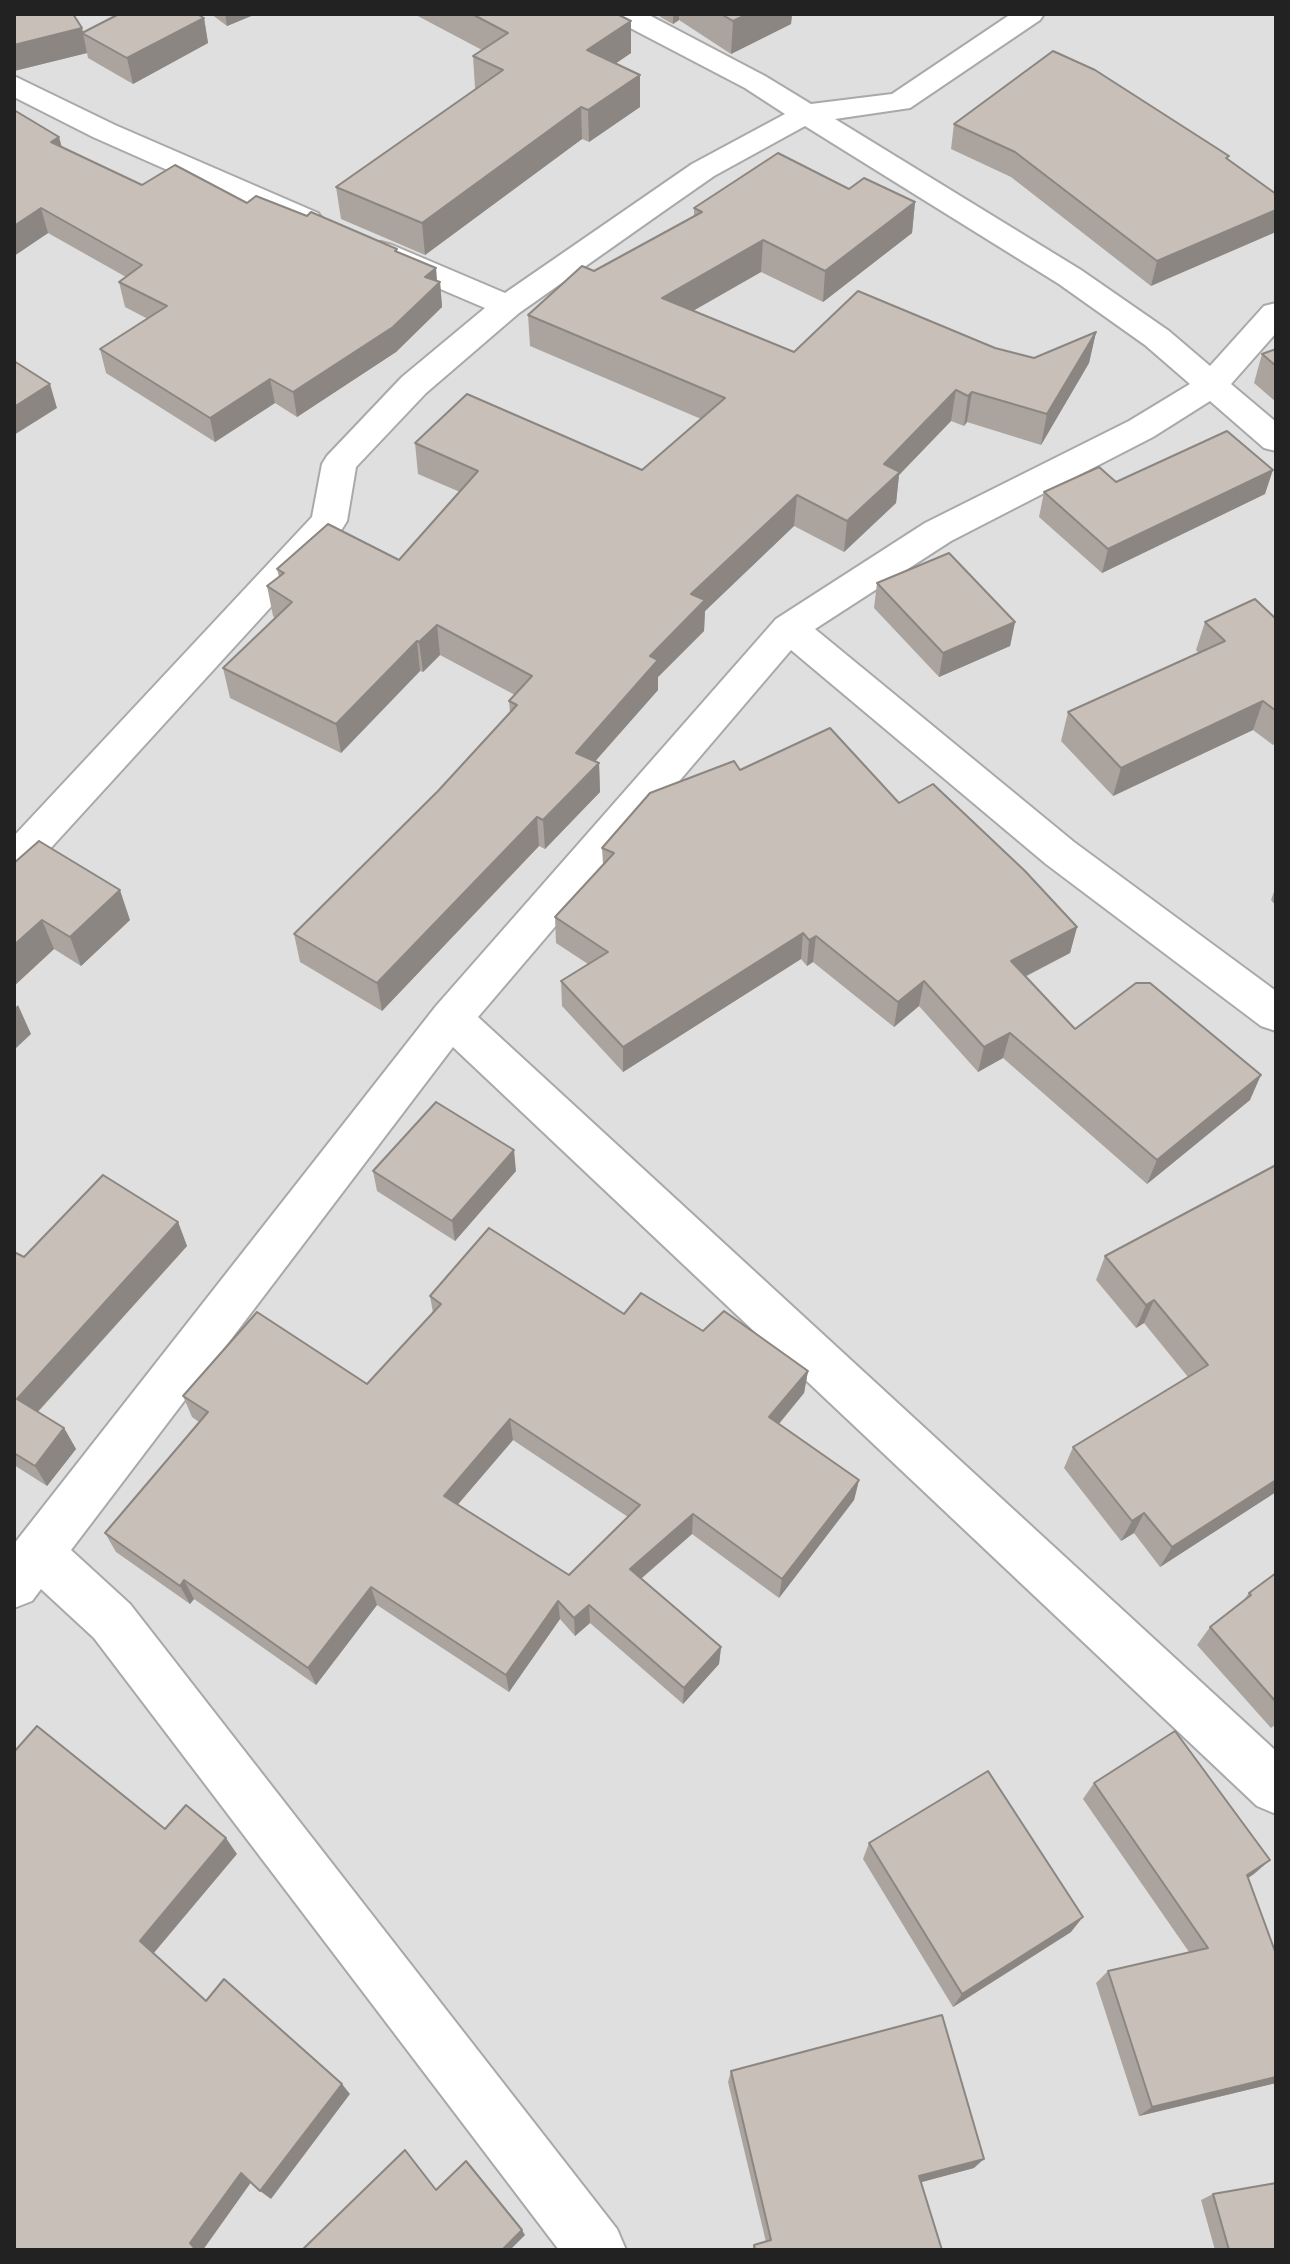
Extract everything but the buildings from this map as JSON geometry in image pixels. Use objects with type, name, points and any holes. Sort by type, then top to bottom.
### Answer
[{"type":"street","points":[[625,14],[755,82],[1070,277],[1157,338],[1276,440]]},
{"type":"street","points":[[14,862],[329,521],[339,464],[414,385],[508,306],[703,170],[806,114],[900,102],[1030,14]]},
{"type":"street","points":[[14,85],[104,131],[508,306]]},
{"type":"street","points":[[596,2250],[112,1621],[26,1569],[451,1018],[789,628],[938,532],[1141,429],[1211,386],[1276,313]]},
{"type":"street","points":[[789,628],[1060,853],[1276,1014]]},
{"type":"street","points":[[451,1018],[1276,1787]]},
{"type":"shaded area","points":[[14,14],[1276,14],[1276,2250],[14,2250]]}]
